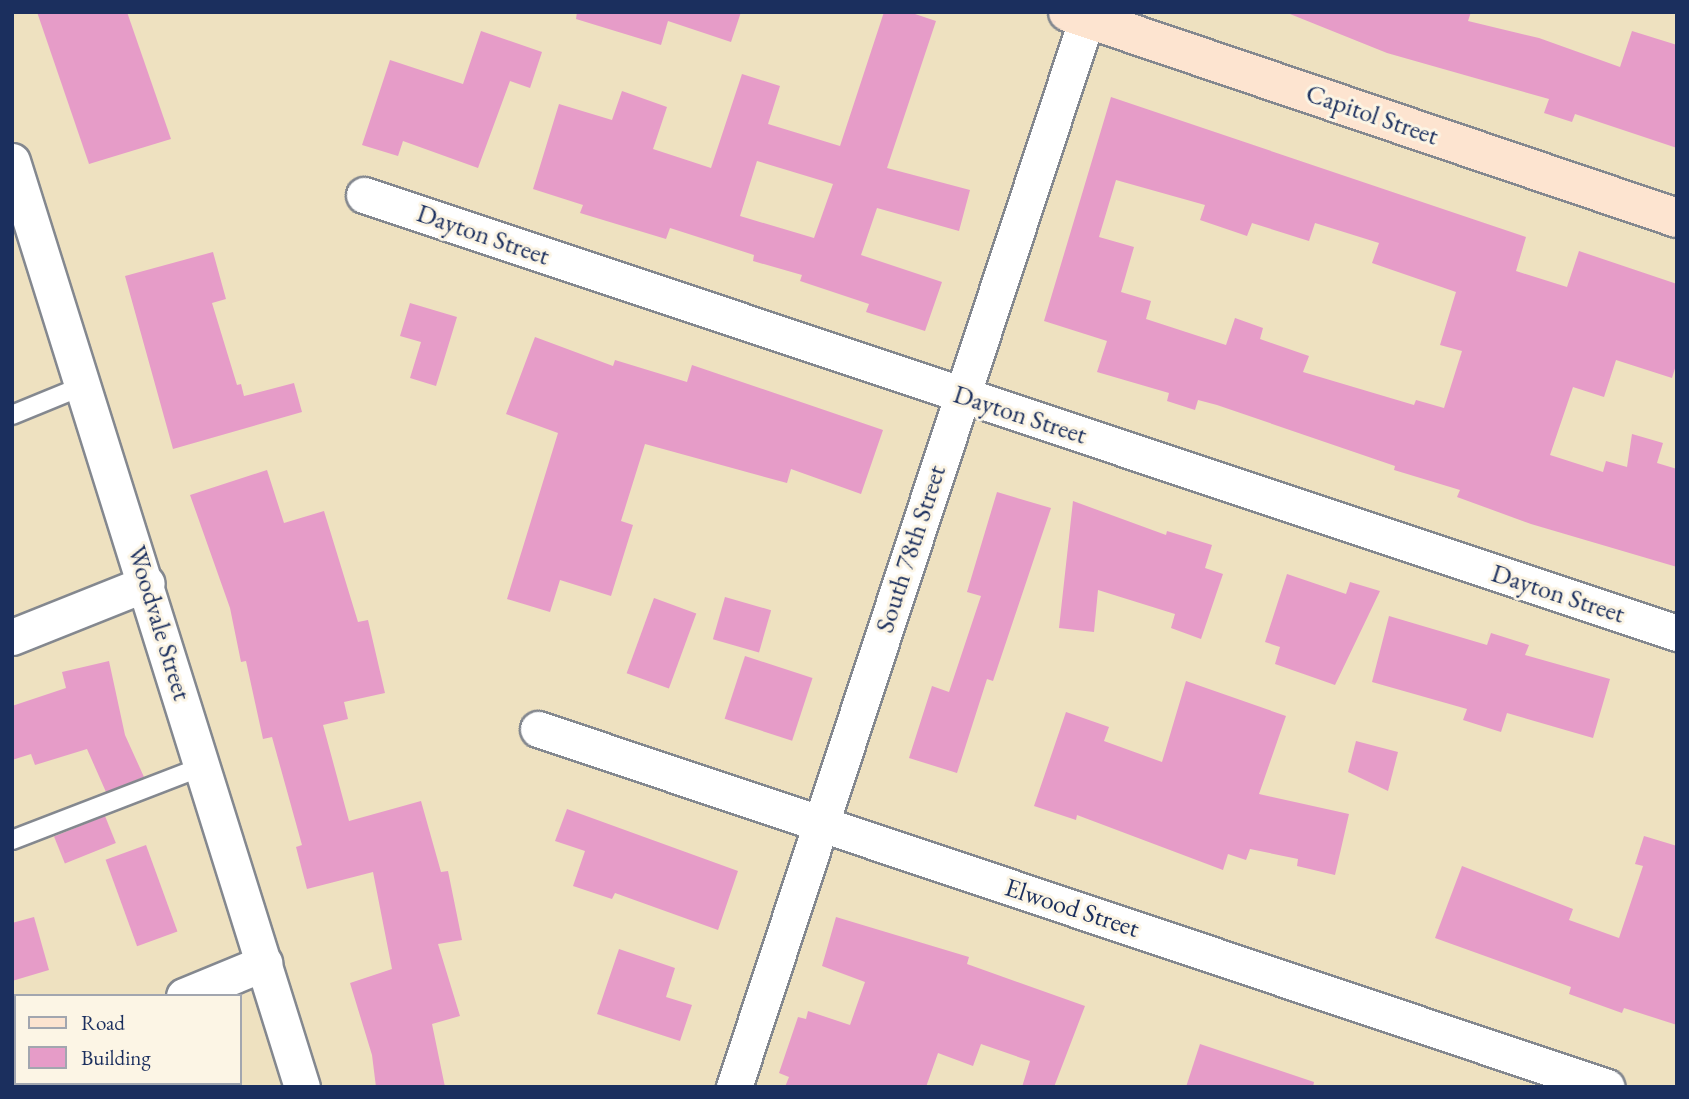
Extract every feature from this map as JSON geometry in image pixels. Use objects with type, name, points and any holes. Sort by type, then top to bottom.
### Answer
[{"type":"street","name":"Capitol Street","points":[[1081,14],[1677,218]]},
{"type":"street","name":"South 78th Street","points":[[734,1087],[823,825],[1081,14]]},
{"type":"street","name":"Woodvale Street","points":[[12,161],[19,200],[85,385],[302,1087]]},
{"type":"street","name":"Dayton Street","points":[[364,195],[1677,633]]},
{"type":"street","points":[[12,637],[147,583]]},
{"type":"street","name":"Elwood Street","points":[[538,729],[1607,1087]]},
{"type":"street","points":[[189,994],[264,963]]},
{"type":"lane","points":[[12,415],[85,385]]},
{"type":"lane","points":[[12,840],[204,766]]},
{"type":"building","points":[[37,12],[127,12],[171,139],[89,164]]},
{"type":"building","points":[[577,12],[741,12],[731,42],[668,21],[661,45],[576,19]]},
{"type":"building","points":[[884,12],[909,12],[936,21],[887,168],[970,190],[959,231],[877,208],[861,255],[942,282],[925,331],[866,312],[869,304],[800,281],[802,275],[753,261],[754,255],[670,228],[666,239],[580,213],[583,205],[533,189],[559,104],[612,120],[622,91],[667,107],[653,149],[711,168],[742,74],[780,86],[768,124],[840,146]],"holes":[[[757,161],[833,184],[814,238],[740,216]]]},
{"type":"building","points":[[1285,12],[1471,12],[1468,21],[1539,38],[1620,67],[1632,31],[1677,45],[1677,148],[1575,114],[1572,122],[1544,113],[1549,99],[1387,53]]},
{"type":"building","points":[[481,31],[542,52],[530,88],[510,81],[478,168],[403,141],[398,156],[362,145],[390,60],[463,84]]},
{"type":"building","points":[[1111,97],[1526,237],[1516,271],[1567,287],[1579,251],[1677,284],[1677,362],[1672,378],[1616,360],[1604,397],[1573,387],[1550,455],[1603,472],[1606,461],[1627,467],[1632,434],[1663,443],[1657,463],[1677,469],[1677,567],[1531,524],[1457,497],[1460,490],[1394,470],[1395,466],[1217,405],[1198,400],[1195,410],[1167,401],[1169,393],[1097,372],[1107,341],[1044,321]],"holes":[[[1116,180],[1205,205],[1200,220],[1247,236],[1252,223],[1309,241],[1315,223],[1379,243],[1372,263],[1456,292],[1440,345],[1462,351],[1444,408],[1416,400],[1414,405],[1303,372],[1309,356],[1260,339],[1263,328],[1235,318],[1226,345],[1146,319],[1151,301],[1121,292],[1134,247],[1099,237]]]},
{"type":"building","points":[[213,252],[226,299],[212,303],[237,385],[241,384],[244,396],[294,383],[302,412],[173,449],[125,276]]},
{"type":"building","points":[[410,303],[457,317],[436,386],[410,378],[421,342],[400,336]]},
{"type":"building","points":[[535,337],[613,366],[615,360],[687,382],[692,365],[883,430],[861,494],[791,469],[787,483],[645,444],[621,521],[633,525],[611,596],[560,580],[550,612],[507,599],[558,433],[506,414]]},
{"type":"building","points":[[267,470],[284,523],[324,511],[358,622],[368,620],[385,693],[344,702],[348,719],[323,725],[349,821],[421,801],[441,872],[448,871],[462,940],[438,944],[460,1016],[432,1024],[445,1087],[376,1087],[372,1055],[350,983],[392,969],[373,872],[307,889],[296,847],[302,845],[272,737],[263,739],[246,661],[241,662],[230,608],[190,495]]},
{"type":"building","points":[[997,492],[1051,508],[993,681],[987,679],[957,773],[909,758],[932,686],[949,692],[981,596],[967,592]]},
{"type":"building","points":[[1073,501],[1166,535],[1167,531],[1212,545],[1205,568],[1223,574],[1201,639],[1171,628],[1175,614],[1098,590],[1094,632],[1059,628]]},
{"type":"building","points":[[1287,574],[1346,594],[1350,582],[1380,591],[1335,685],[1275,664],[1280,647],[1265,642]]},
{"type":"building","points":[[725,597],[771,610],[759,653],[713,639]]},
{"type":"building","points":[[654,598],[696,613],[669,689],[627,673]]},
{"type":"building","points":[[1389,616],[1487,645],[1491,633],[1529,645],[1525,655],[1610,679],[1593,738],[1507,713],[1501,732],[1463,720],[1467,709],[1372,682]]},
{"type":"building","points":[[745,656],[813,678],[792,741],[725,719]]},
{"type":"building","points":[[109,661],[125,735],[144,777],[106,792],[87,749],[35,765],[31,754],[12,760],[12,706],[66,688],[62,672]]},
{"type":"building","points":[[1186,681],[1286,716],[1259,794],[1349,814],[1335,875],[1297,866],[1298,859],[1250,849],[1246,860],[1228,854],[1223,870],[1077,815],[1076,820],[1034,806],[1066,712],[1109,727],[1104,741],[1162,762]]},
{"type":"building","points":[[1356,741],[1398,752],[1388,791],[1348,772]]},
{"type":"building","points":[[567,809],[738,871],[718,930],[615,893],[612,899],[573,886],[585,851],[555,841]]},
{"type":"building","points":[[105,816],[116,843],[65,863],[54,837]]},
{"type":"building","points":[[1644,836],[1677,846],[1677,1025],[1624,1008],[1622,1013],[1569,994],[1571,987],[1435,938],[1462,866],[1573,909],[1569,920],[1619,938],[1643,866],[1635,864]]},
{"type":"building","points":[[146,845],[177,931],[137,946],[106,860]]},
{"type":"building","points":[[34,917],[49,970],[12,981],[12,923]]},
{"type":"building","points":[[836,917],[969,957],[967,964],[1085,1006],[1054,1087],[1022,1087],[1030,1061],[981,1044],[973,1066],[938,1053],[926,1087],[785,1087],[789,1077],[779,1073],[798,1017],[806,1019],[808,1011],[850,1025],[865,982],[822,966]]},
{"type":"building","points":[[619,949],[675,968],[666,997],[692,1005],[680,1041],[597,1014]]},
{"type":"building","points":[[1200,1044],[1314,1082],[1313,1087],[1186,1087]]}]
